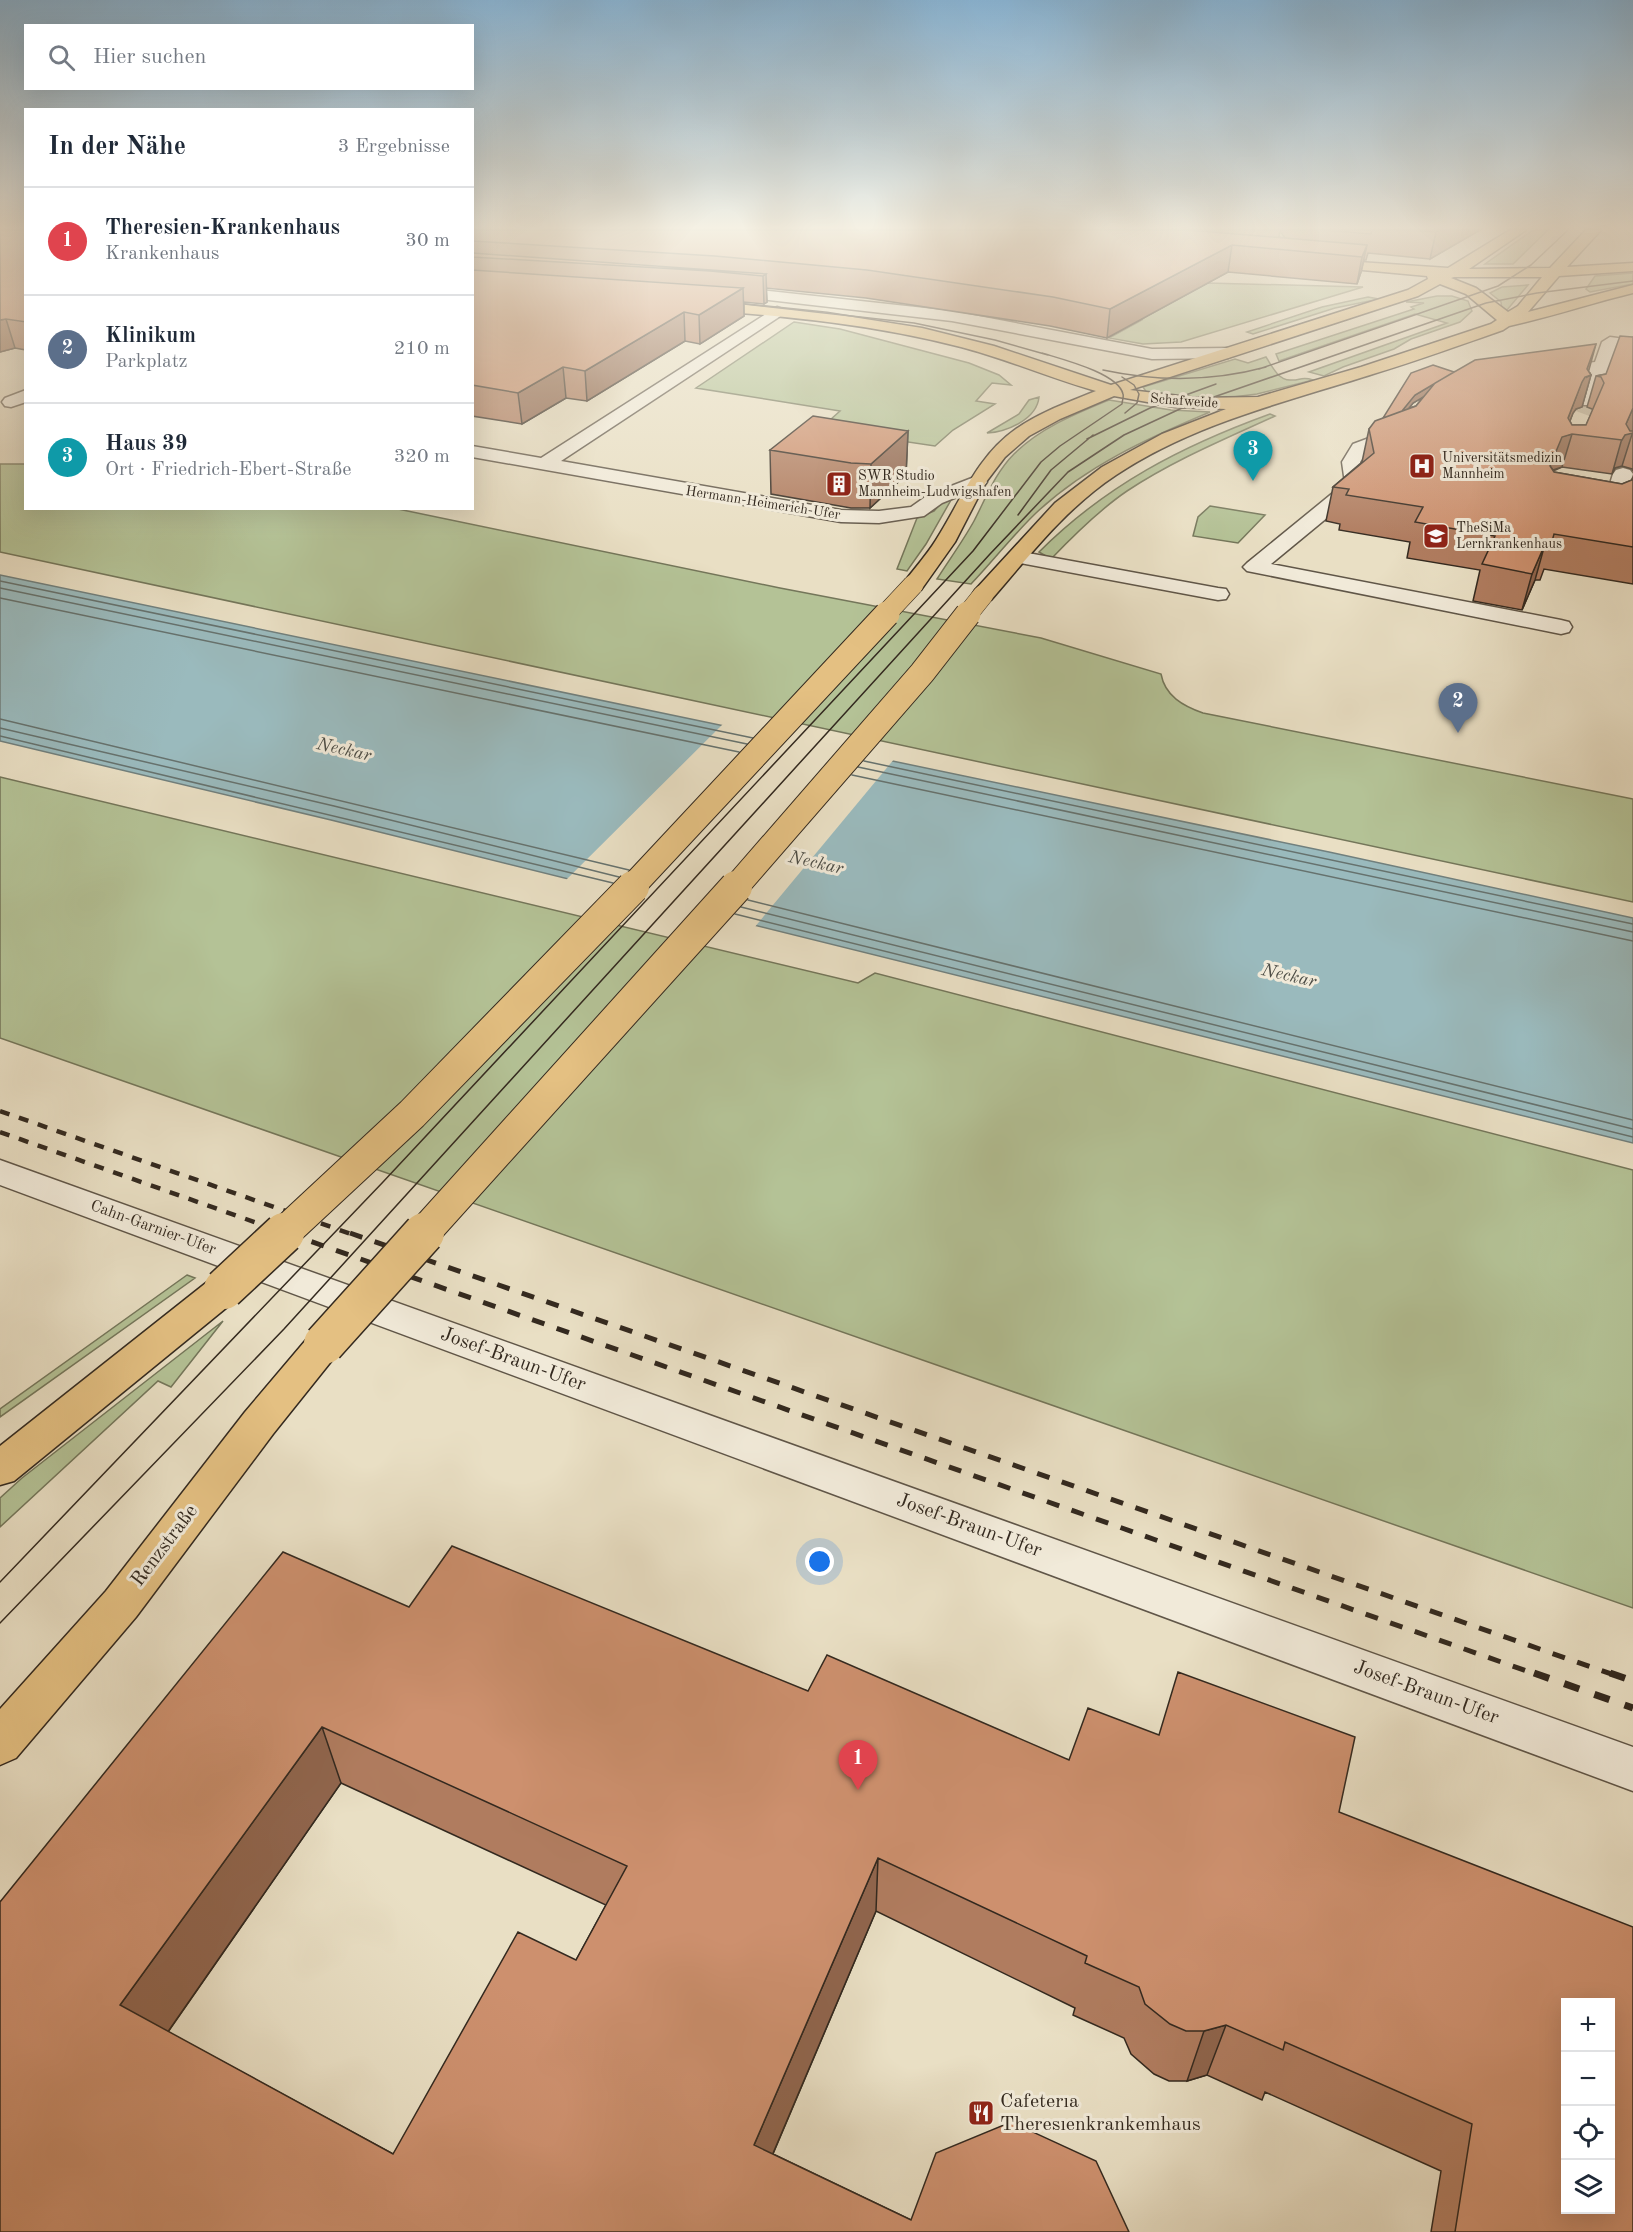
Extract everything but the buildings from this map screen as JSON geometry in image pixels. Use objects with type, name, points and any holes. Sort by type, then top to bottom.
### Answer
[{"type":"main road","points":[[908,334],[1019,370],[1048,390],[1054,416]]},
{"type":"main road","name":"Schafweide","points":[[927,334],[956,340],[1111,391],[1166,401],[1225,404],[1259,402]]},
{"type":"main road","points":[[0,1469],[224,1289],[412,1114],[686,832],[913,585],[945,542],[977,482],[998,453],[1023,432],[1111,391],[1285,334]]},
{"type":"main road","points":[[1259,402],[1481,334]]},
{"type":"main road","name":"Renzstraße","points":[[0,1743],[121,1604],[259,1423],[324,1344],[753,868],[922,673],[983,595],[1062,507],[1109,471],[1168,438],[1259,402]]},
{"type":"street","points":[[544,464],[743,334]]},
{"type":"street","points":[[1048,334],[1152,354],[1228,353]]},
{"type":"street","points":[[1588,401],[1610,342],[1633,345]]},
{"type":"street","points":[[1532,375],[1601,366]]},
{"type":"street","points":[[1420,409],[1402,432],[1360,448],[1351,462],[1355,485],[1254,567],[1561,627]]},
{"type":"street","name":"Hermann-Heimerich-Ufer","points":[[474,451],[779,507],[841,516],[879,518],[917,512],[935,499],[977,482]]},
{"type":"street","points":[[1576,504],[1612,510],[1621,478],[1597,480]]},
{"type":"street","points":[[1017,557],[1218,594]]},
{"type":"street","name":"Cahn-Garnier-Ufer","points":[[0,1172],[305,1284]]},
{"type":"street","name":"Josef-Braun-Ufer","points":[[305,1284],[1633,1769]]},
{"type":"green space","points":[[776,334],[860,334],[969,363],[999,375],[1011,385],[992,383],[976,401],[995,404],[953,430],[935,446],[820,429],[840,411],[696,388]]},
{"type":"green space","points":[[1116,334],[1207,334],[1181,342],[1143,344],[1109,338]]},
{"type":"green space","points":[[1337,334],[1357,334],[1279,361],[1276,354]]},
{"type":"green space","points":[[1416,334],[1425,334],[1394,349],[1324,376],[1309,372]]},
{"type":"green space","points":[[1266,357],[1282,378],[1313,380],[1257,394],[1233,397],[1187,397],[1147,393],[1143,387],[1235,359],[1248,363]]},
{"type":"green space","points":[[1039,397],[1033,412],[1020,423],[987,433],[1019,414],[1029,400]]},
{"type":"green space","points":[[1109,400],[1171,410],[1210,412],[1118,455],[1055,496],[1019,530],[971,584],[937,579],[970,528],[996,477],[1007,461],[1024,445],[1047,429]]},
{"type":"green space","points":[[1270,414],[1275,416],[1181,460],[1127,491],[1078,532],[1051,559],[1039,552],[1065,528],[1118,487],[1176,454]]},
{"type":"green space","points":[[0,464],[24,464],[24,510],[403,510],[780,588],[1041,638],[1161,674],[1166,688],[1176,699],[1203,713],[1633,799],[1633,902],[0,552]]},
{"type":"green space","points":[[944,500],[951,500],[926,544],[907,571],[897,569],[917,518],[934,511]]},
{"type":"green space","points":[[1210,506],[1265,515],[1238,543],[1193,536],[1198,517]]},
{"type":"green space","points":[[0,777],[858,983],[875,973],[1633,1170],[1633,1608],[0,1038]]},
{"type":"green space","points":[[187,1275],[195,1278],[0,1417],[0,1409]]},
{"type":"green space","points":[[223,1321],[171,1387],[158,1381],[0,1527],[0,1498],[22,1478]]},
{"type":"water","name":"Neckar","points":[[0,575],[1329,852],[1633,918],[1633,1143],[331,820],[0,741]]},
{"type":"pier","points":[[724,723],[895,758],[754,928],[565,881]]},
{"type":"tunnel","points":[[1584,414],[1589,401]]},
{"type":"tram line","points":[[967,334],[1048,355]]},
{"type":"tram line","points":[[1262,368],[1359,334]]},
{"type":"tram line","points":[[0,1623],[284,1329],[990,554],[1068,472],[1124,435],[1182,408],[1396,334]]},
{"type":"tram line","points":[[0,1582],[383,1182],[973,551],[1041,462],[1060,446],[1122,404],[1123,394],[1119,386],[1111,380],[1088,368],[1042,353]]},
{"type":"tram line","points":[[1262,368],[1266,367]]},
{"type":"tram line","points":[[1103,370],[1144,377],[1185,379],[1205,378],[1262,368]]},
{"type":"tram line","points":[[1122,377],[1134,385],[1139,394],[1137,403],[1125,413]]},
{"type":"tram line","points":[[1090,438],[1150,408],[1216,384]]},
{"type":"tram line","points":[[1018,515],[1051,470],[1090,438]]},
{"type":"railway","points":[[0,1111],[354,1235]]},
{"type":"railway","points":[[0,1132],[291,1235]]},
{"type":"railway","points":[[287,1233],[1538,1675]]},
{"type":"railway","points":[[350,1233],[1614,1675]]},
{"type":"railway","points":[[1534,1673],[1633,1708]]},
{"type":"railway","points":[[1610,1673],[1633,1681]]},
{"type":"place","name":"Universitätsmedizin Mannheim","points":[[1422,466]]},
{"type":"place","name":"Haus 39","points":[[1253,481]]},
{"type":"place","name":"SWR Studio Mannheim-Ludwigshafen","points":[[839,484]]},
{"type":"place","name":"TheSiMa Lernkrankenhaus","points":[[1436,536]]},
{"type":"place","name":"Klinikum","points":[[1458,733]]},
{"type":"place","name":"Theresien-Krankenhaus","points":[[858,1790]]},
{"type":"place","name":"Cafeterıa Theresıenkrankemhaus","points":[[981,2113]]}]
